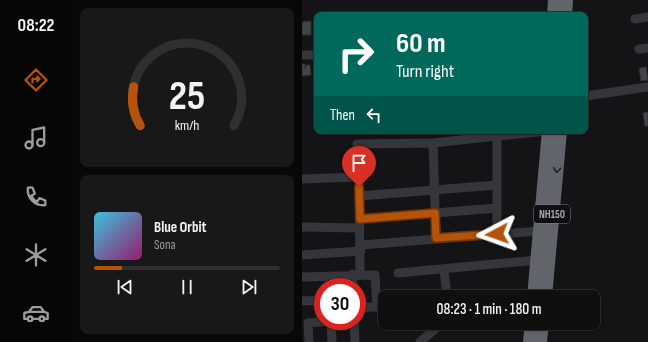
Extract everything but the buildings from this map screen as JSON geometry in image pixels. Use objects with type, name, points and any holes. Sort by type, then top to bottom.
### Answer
[{"type":"highway","name":"NH150","points":[[536,290],[548,134]]},
{"type":"highway","name":"NH150","points":[[536,290],[560,134]]},
{"type":"highway","points":[[530,342],[531,330]]},
{"type":"highway","points":[[540,342],[541,330]]},
{"type":"street","points":[[635,19],[648,17]]},
{"type":"street","points":[[302,55],[314,55]]},
{"type":"street","points":[[588,96],[648,87]]},
{"type":"street","points":[[355,278],[361,248],[357,144],[433,143],[517,134]]},
{"type":"street","points":[[497,136],[497,234]]},
{"type":"street","points":[[433,143],[436,238]]},
{"type":"street","points":[[302,179],[359,177]]},
{"type":"street","points":[[359,196],[497,185]]},
{"type":"street","points":[[302,227],[360,223],[435,213],[497,208]]},
{"type":"street","points":[[302,255],[436,238],[540,231]]},
{"type":"street","points":[[398,273],[538,260]]},
{"type":"street","points":[[444,269],[446,290]]},
{"type":"street","points":[[302,277],[375,274],[378,290]]},
{"type":"street","points":[[302,301],[314,300]]},
{"type":"street","points":[[366,307],[378,306]]},
{"type":"street","points":[[305,324],[309,342]]},
{"type":"street","points":[[331,330],[332,342]]},
{"type":"street","points":[[354,330],[355,342]]},
{"type":"street","points":[[420,342],[434,330]]},
{"type":"route","points":[[359,187],[360,219],[435,213],[436,238],[497,234]]}]
